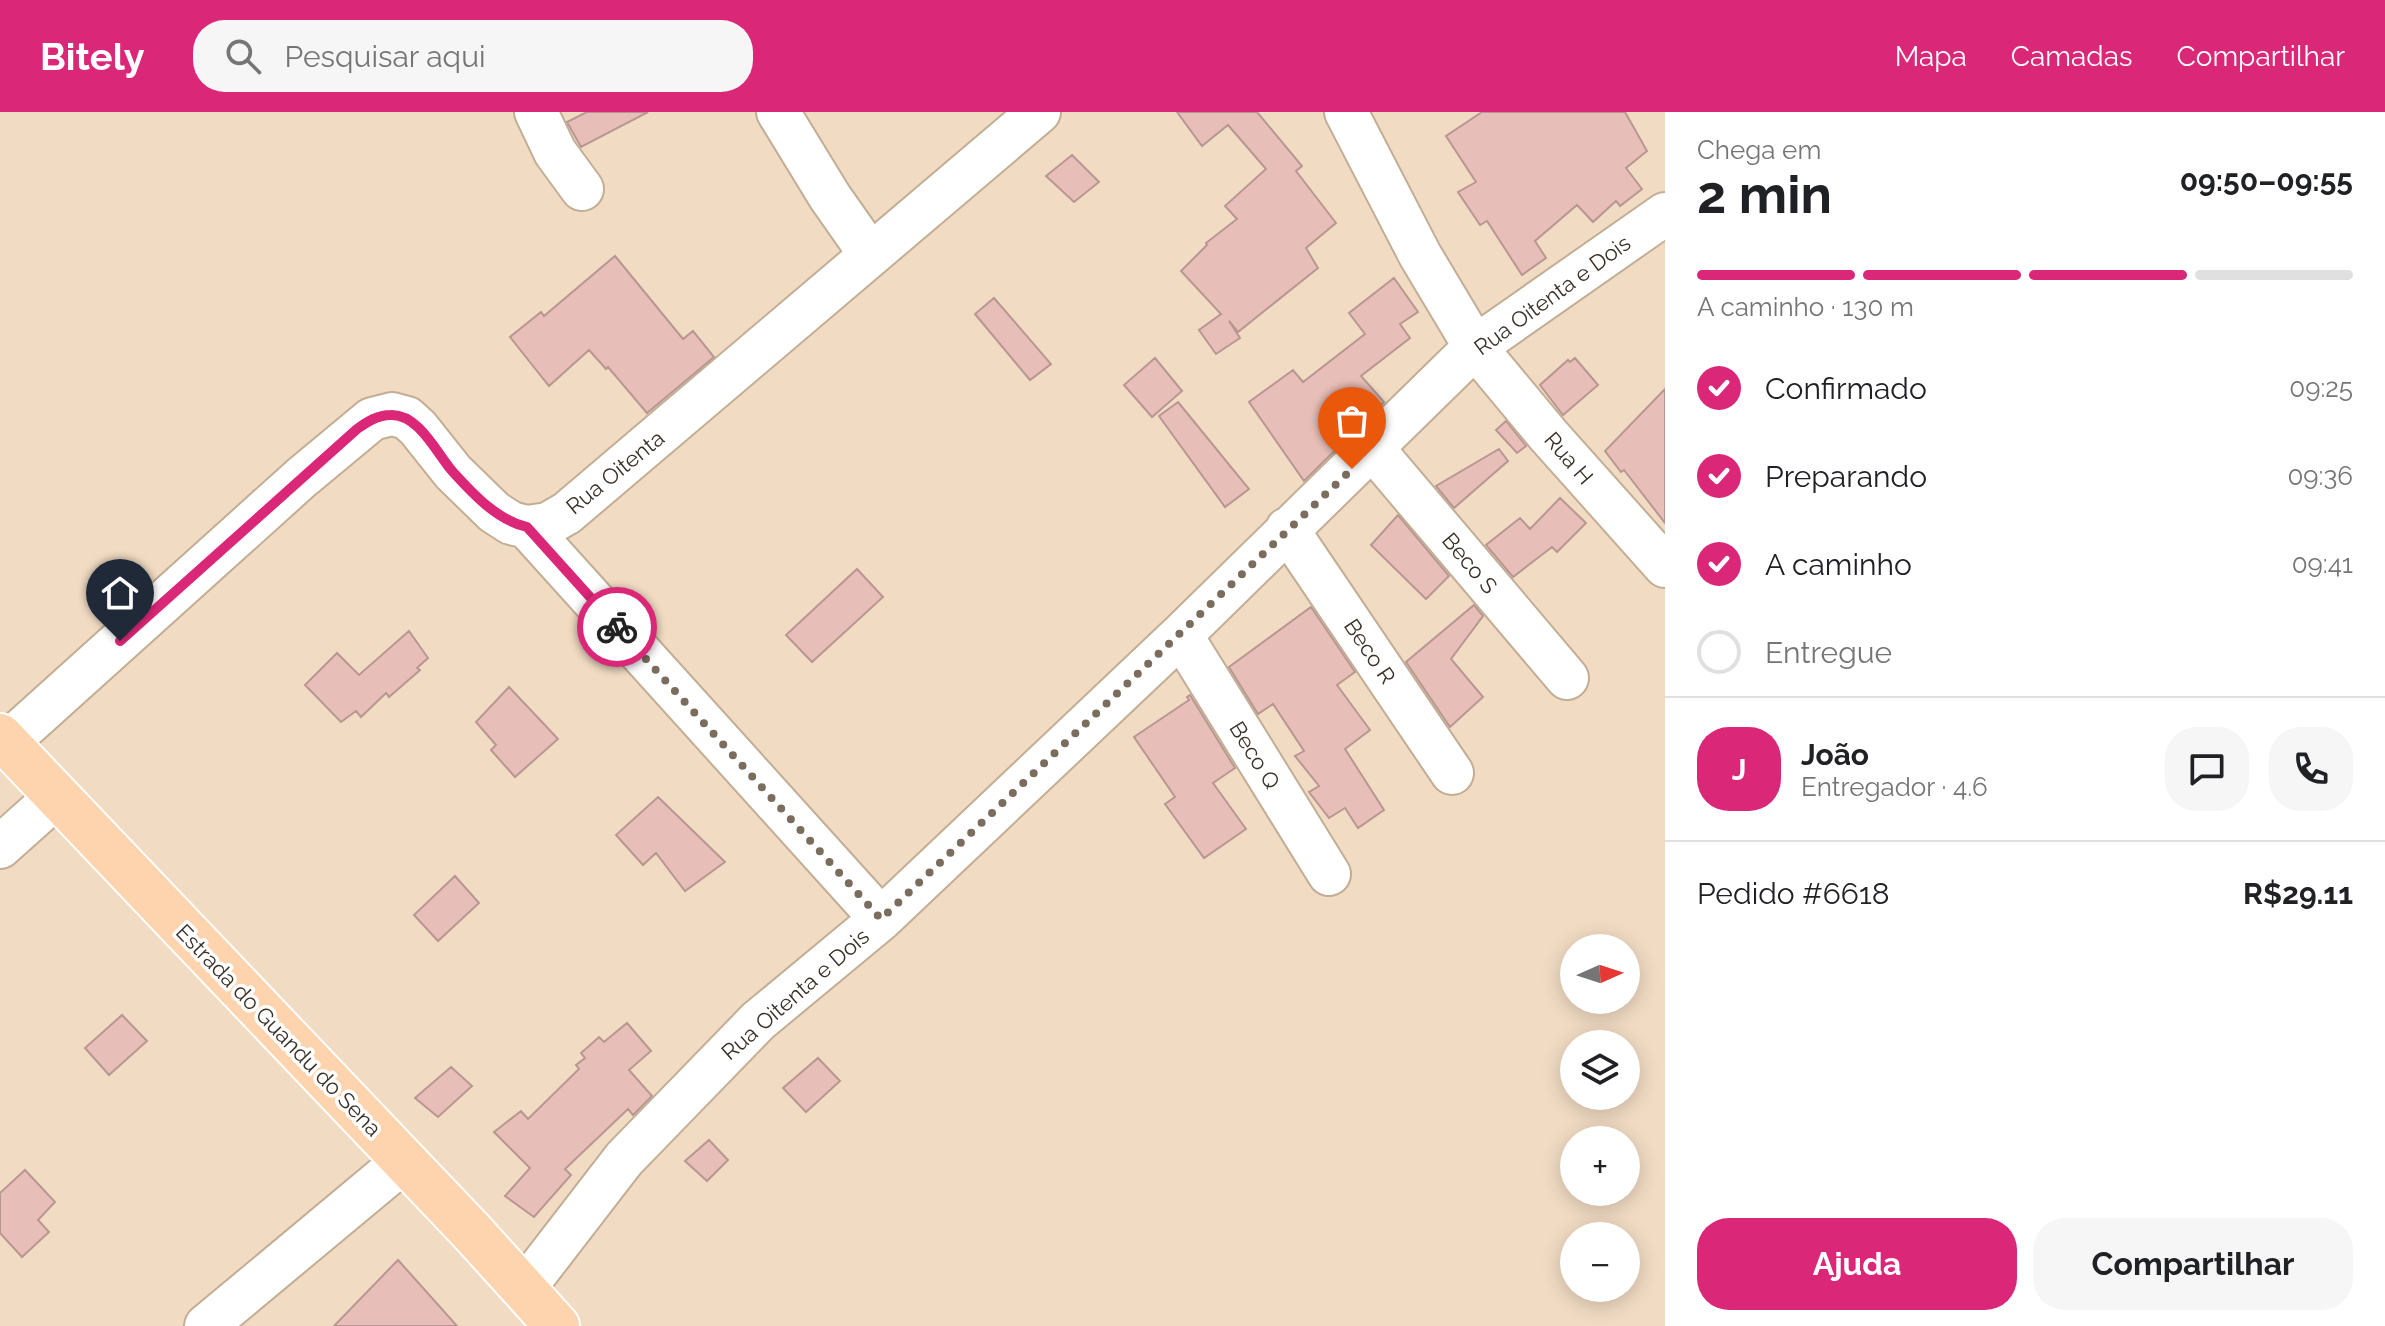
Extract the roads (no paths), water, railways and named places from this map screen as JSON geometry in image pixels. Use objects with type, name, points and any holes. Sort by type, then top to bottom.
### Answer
[{"type":"main road","name":"Estrada do Guandu do Sena","points":[[4,740],[557,1326]]},
{"type":"street","points":[[536,112],[555,152],[582,189]]},
{"type":"street","points":[[778,112],[830,197],[870,254]]},
{"type":"street","name":"Rua Oitenta","points":[[527,527],[548,524],[567,513],[1027,116]]},
{"type":"street","name":"Rua H","points":[[1357,116],[1420,255],[1475,347],[1665,566]]},
{"type":"street","name":"Rua Oitenta e Dois","points":[[523,1290],[624,1159],[758,1021],[881,919],[1181,635],[1475,347],[1665,214]]},
{"type":"street","points":[[4,740],[301,478],[372,419],[392,414],[407,418],[418,428],[453,472],[494,512],[511,523],[527,527],[881,919]]},
{"type":"street","name":"Beco S","points":[[1373,449],[1567,678]]},
{"type":"street","name":"Beco R","points":[[1287,529],[1452,773]]},
{"type":"street","name":"Beco Q","points":[[1181,635],[1329,874]]},
{"type":"street","points":[[0,847],[57,796]]},
{"type":"street","points":[[206,1326],[404,1161]]}]
